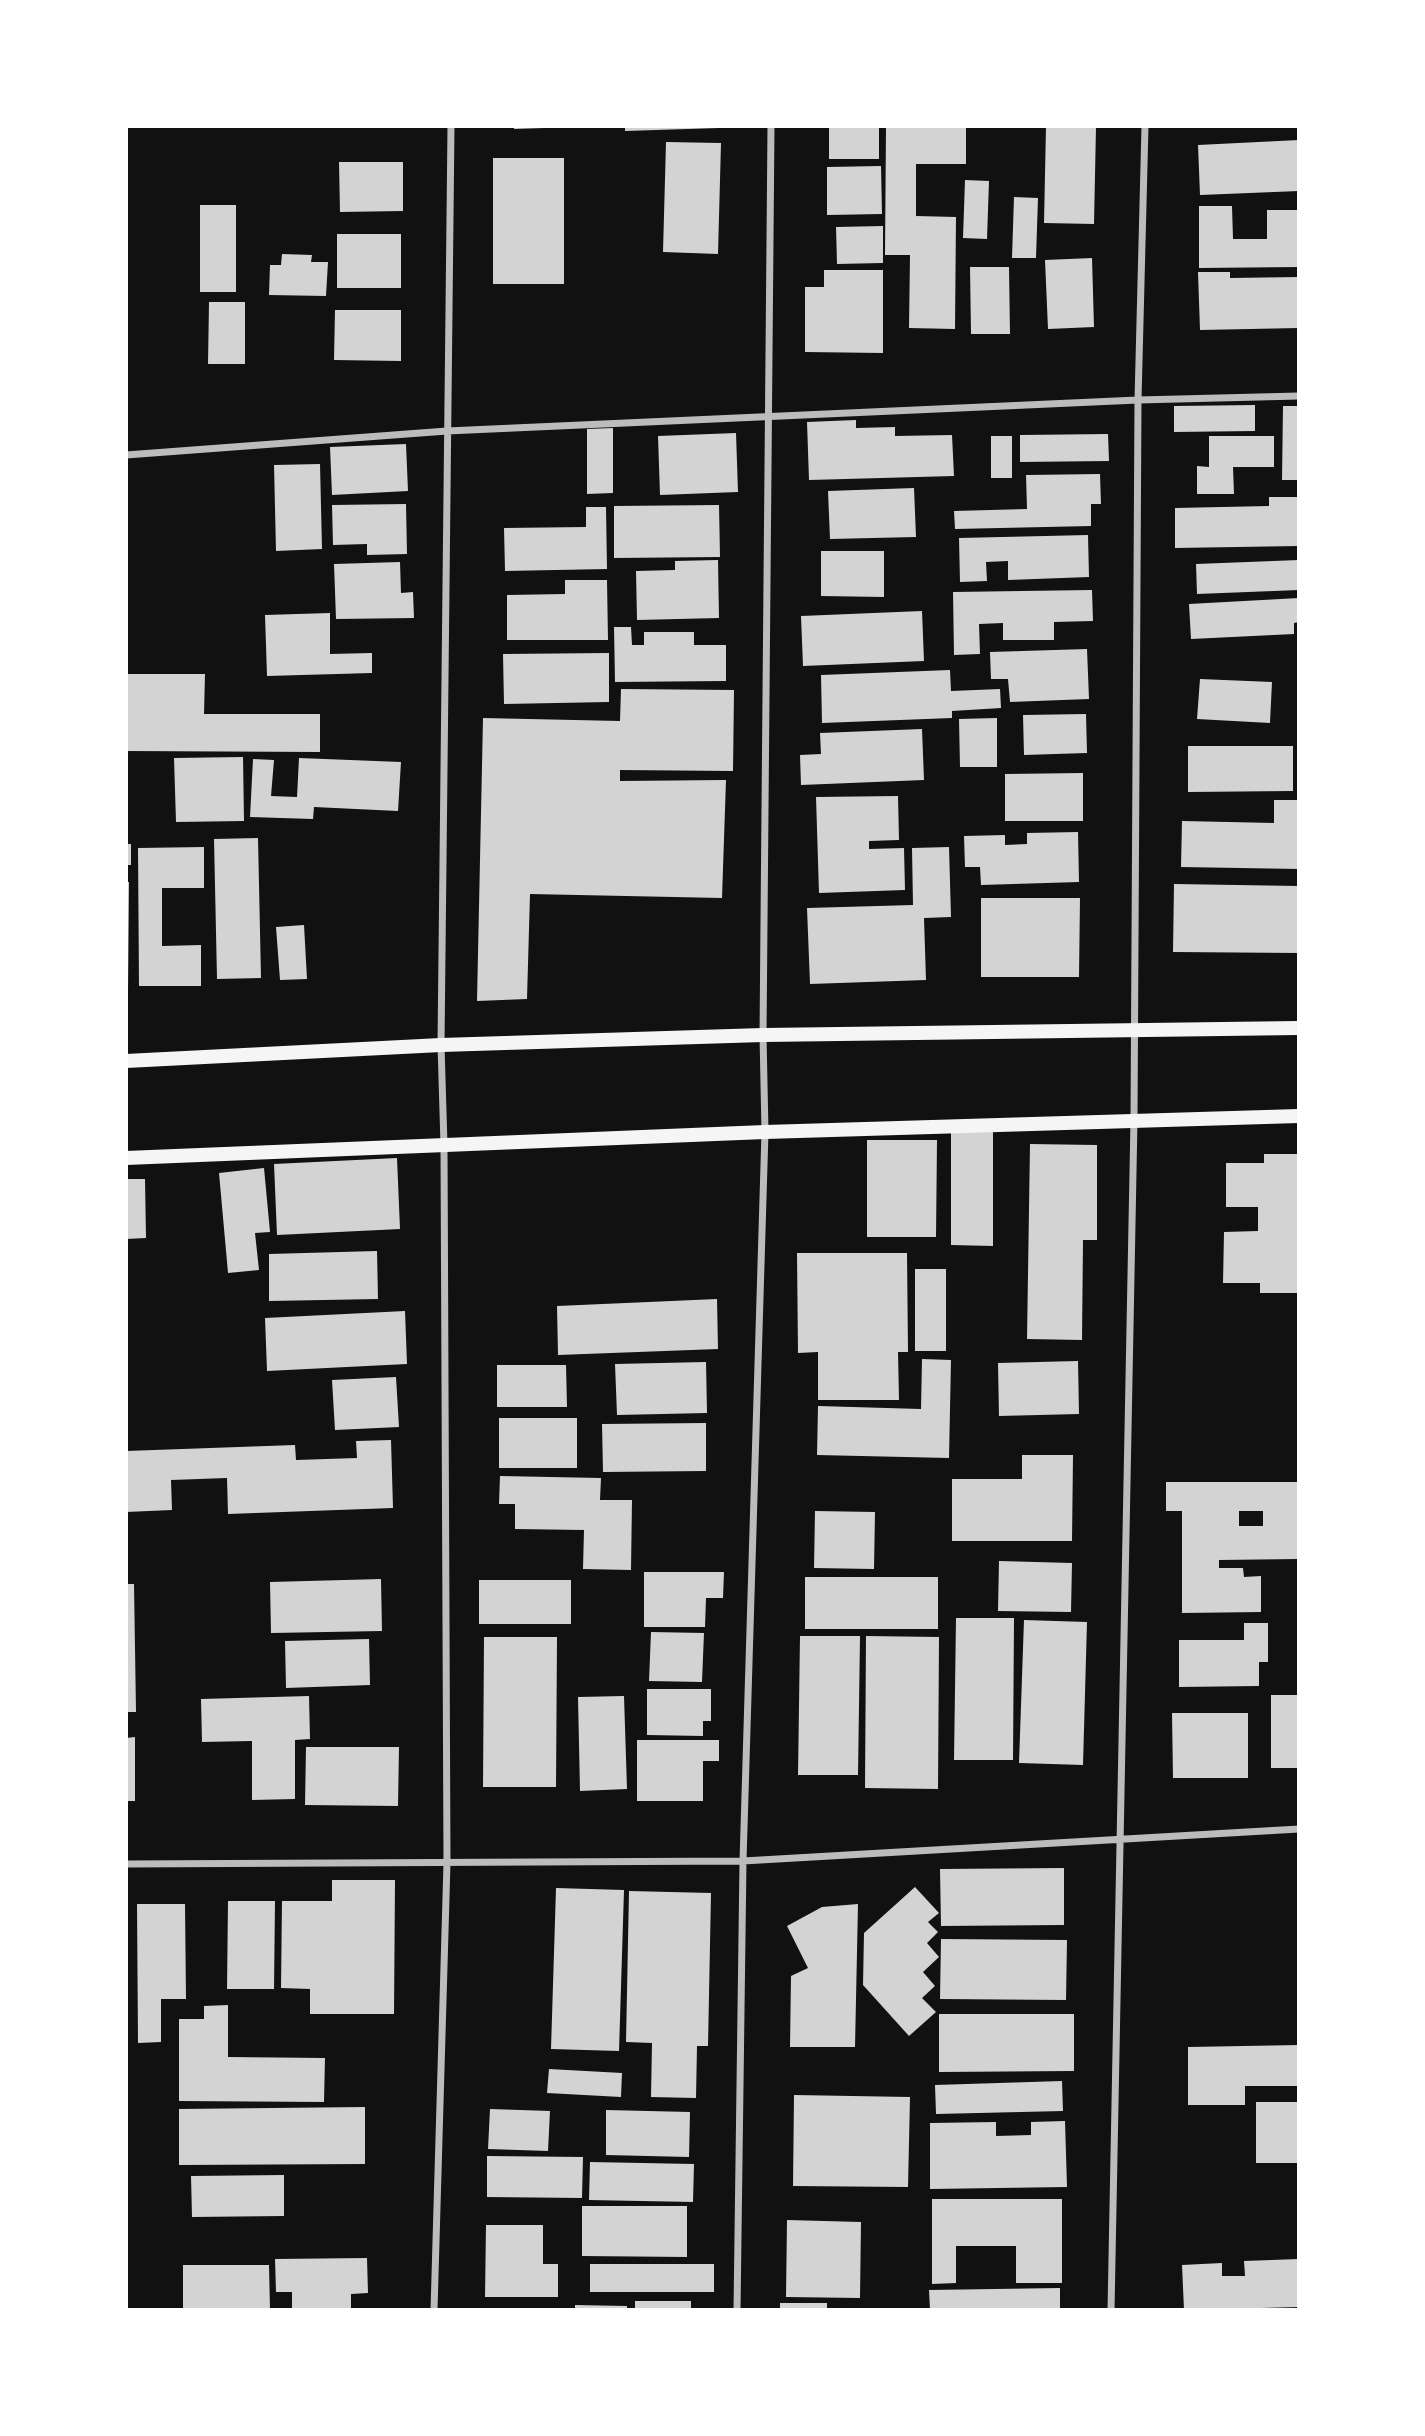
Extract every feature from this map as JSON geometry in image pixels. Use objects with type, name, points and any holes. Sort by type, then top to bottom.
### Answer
[{"type":"main road","points":[[126,1061],[441,1045],[763,1035],[1299,1028]]},
{"type":"main road","points":[[126,1158],[765,1132],[1299,1116]]},
{"type":"street","points":[[434,2310],[447,1864],[444,1145],[441,1045],[451,126]]},
{"type":"street","points":[[737,2310],[743,1861],[765,1132],[763,1035],[771,126]]},
{"type":"street","points":[[1111,2310],[1134,1120],[1138,400],[1145,126]]},
{"type":"street","points":[[126,455],[447,431],[1138,400],[1299,396]]},
{"type":"street","points":[[126,1864],[743,1861],[1299,1829]]},
{"type":"building","points":[[514,126],[544,126],[544,128],[514,129]]},
{"type":"building","points":[[625,126],[719,126],[719,128],[625,131]]},
{"type":"building","points":[[829,126],[879,126],[879,159],[829,159]]},
{"type":"building","points":[[886,126],[966,126],[966,164],[916,164],[916,216],[956,217],[955,329],[909,328],[910,255],[885,255]]},
{"type":"building","points":[[1046,126],[1096,127],[1094,224],[1044,223]]},
{"type":"building","points":[[1299,140],[1299,191],[1200,195],[1198,145]]},
{"type":"building","points":[[666,142],[721,143],[718,254],[663,252]]},
{"type":"building","points":[[493,158],[564,158],[564,284],[493,284]]},
{"type":"building","points":[[339,162],[403,162],[403,211],[340,212]]},
{"type":"building","points":[[881,166],[882,214],[827,215],[827,167]]},
{"type":"building","points":[[965,180],[989,181],[987,239],[963,238]]},
{"type":"building","points":[[1014,197],[1038,198],[1036,258],[1012,258]]},
{"type":"building","points":[[200,205],[236,205],[236,292],[200,292]]},
{"type":"building","points":[[1199,206],[1232,206],[1233,239],[1267,239],[1267,210],[1298,210],[1299,267],[1199,268]]},
{"type":"building","points":[[883,226],[883,263],[837,264],[836,227]]},
{"type":"building","points":[[337,234],[401,234],[401,288],[337,288]]},
{"type":"building","points":[[282,254],[312,255],[311,262],[328,262],[326,296],[269,295],[270,265],[281,265]]},
{"type":"building","points":[[1092,258],[1094,327],[1048,329],[1045,260]]},
{"type":"building","points":[[970,267],[1009,267],[1010,334],[971,334]]},
{"type":"building","points":[[824,270],[883,270],[883,353],[805,352],[805,287],[824,287]]},
{"type":"building","points":[[1198,272],[1230,272],[1230,278],[1299,277],[1299,328],[1200,330]]},
{"type":"building","points":[[209,302],[245,302],[245,364],[208,364]]},
{"type":"building","points":[[335,310],[401,310],[401,361],[334,360]]},
{"type":"building","points":[[1255,405],[1255,431],[1174,432],[1174,406]]},
{"type":"building","points":[[1283,406],[1299,406],[1299,480],[1282,480]]},
{"type":"building","points":[[856,420],[856,428],[895,427],[895,436],[952,435],[954,476],[809,480],[807,422]]},
{"type":"building","points":[[613,428],[613,493],[587,494],[587,429]]},
{"type":"building","points":[[736,433],[738,492],[660,495],[658,436]]},
{"type":"building","points":[[1108,434],[1109,461],[1020,462],[1020,435]]},
{"type":"building","points":[[991,436],[1012,436],[1012,478],[991,478]]},
{"type":"building","points":[[1209,436],[1274,436],[1274,467],[1233,467],[1234,494],[1197,494],[1197,466],[1209,467]]},
{"type":"building","points":[[406,444],[408,491],[332,495],[330,447]]},
{"type":"building","points":[[320,464],[322,549],[276,551],[274,465]]},
{"type":"building","points":[[1100,474],[1101,504],[1091,504],[1091,526],[955,529],[954,511],[1027,509],[1026,475]]},
{"type":"building","points":[[914,488],[916,537],[830,539],[828,491]]},
{"type":"building","points":[[1269,497],[1299,497],[1299,546],[1175,548],[1175,508],[1269,506]]},
{"type":"building","points":[[406,504],[407,554],[367,555],[367,544],[333,545],[332,505]]},
{"type":"building","points":[[719,505],[720,557],[614,558],[614,506]]},
{"type":"building","points":[[586,507],[606,507],[607,569],[505,571],[504,528],[586,527]]},
{"type":"building","points":[[1088,535],[1089,577],[1008,580],[1008,561],[986,562],[987,581],[960,582],[959,538]]},
{"type":"building","points":[[821,551],[884,551],[884,597],[821,596]]},
{"type":"building","points":[[718,560],[719,618],[637,620],[636,571],[675,570],[675,561]]},
{"type":"building","points":[[1299,560],[1299,590],[1197,594],[1196,564]]},
{"type":"building","points":[[400,562],[401,593],[413,592],[414,618],[336,619],[334,564]]},
{"type":"building","points":[[565,580],[607,580],[608,640],[507,640],[507,595],[565,594]]},
{"type":"building","points":[[1092,590],[1093,621],[1054,622],[1054,640],[1003,640],[1003,623],[979,624],[980,654],[954,655],[953,592]]},
{"type":"building","points":[[1299,598],[1299,622],[1294,623],[1294,634],[1191,639],[1189,604]]},
{"type":"building","points":[[922,611],[924,661],[803,666],[801,616]]},
{"type":"building","points":[[330,613],[330,654],[372,653],[372,673],[267,676],[265,615]]},
{"type":"building","points":[[614,627],[631,627],[632,645],[644,645],[644,632],[694,632],[694,645],[726,645],[726,681],[615,682]]},
{"type":"building","points":[[1087,649],[1089,699],[1010,702],[1008,679],[991,679],[990,652]]},
{"type":"building","points":[[609,653],[609,702],[504,704],[503,654]]},
{"type":"building","points":[[950,670],[951,691],[1000,689],[1001,708],[952,711],[952,718],[822,723],[821,675]]},
{"type":"building","points":[[126,674],[205,674],[204,714],[320,714],[320,752],[126,751]]},
{"type":"building","points":[[1200,679],[1272,682],[1270,723],[1197,719]]},
{"type":"building","points":[[621,689],[734,690],[733,771],[620,770],[620,781],[726,780],[722,898],[530,894],[527,999],[477,1001],[483,718],[620,721]]},
{"type":"building","points":[[1086,714],[1087,753],[1024,755],[1023,715]]},
{"type":"building","points":[[997,718],[997,767],[960,767],[959,719]]},
{"type":"building","points":[[922,729],[924,780],[801,785],[800,755],[821,754],[820,733]]},
{"type":"building","points":[[1188,746],[1293,746],[1293,791],[1188,792]]},
{"type":"building","points":[[243,757],[244,821],[176,822],[174,758]]},
{"type":"building","points":[[299,758],[401,762],[398,811],[314,807],[313,819],[250,817],[253,759],[274,760],[271,796],[297,797]]},
{"type":"building","points":[[1083,773],[1083,821],[1005,821],[1005,774]]},
{"type":"building","points":[[898,796],[899,840],[869,841],[869,849],[904,848],[905,890],[819,893],[816,797]]},
{"type":"building","points":[[1274,800],[1299,800],[1299,869],[1181,867],[1182,821],[1274,823]]},
{"type":"building","points":[[1078,832],[1079,882],[981,885],[980,867],[965,867],[964,836],[1005,835],[1005,845],[1027,844],[1027,833]]},
{"type":"building","points":[[258,838],[261,978],[217,979],[214,839]]},
{"type":"building","points":[[126,844],[131,844],[131,865],[126,865]]},
{"type":"building","points":[[204,847],[204,888],[162,888],[162,946],[201,945],[201,986],[139,986],[138,848]]},
{"type":"building","points":[[949,847],[951,917],[924,918],[926,980],[810,984],[807,908],[913,905],[912,848]]},
{"type":"building","points":[[126,882],[129,882],[128,993],[126,993]]},
{"type":"building","points":[[1174,884],[1299,886],[1299,953],[1173,952]]},
{"type":"building","points":[[981,898],[1080,898],[1079,977],[981,977]]},
{"type":"building","points":[[304,925],[307,979],[280,980],[276,927]]},
{"type":"building","points":[[951,1126],[993,1126],[993,1246],[951,1245]]},
{"type":"building","points":[[867,1140],[937,1140],[936,1237],[867,1237]]},
{"type":"building","points":[[1030,1144],[1097,1145],[1097,1240],[1083,1240],[1082,1340],[1027,1339]]},
{"type":"building","points":[[1264,1154],[1299,1154],[1299,1293],[1260,1293],[1260,1283],[1223,1283],[1224,1232],[1258,1231],[1258,1207],[1226,1207],[1226,1163],[1264,1163]]},
{"type":"building","points":[[397,1158],[400,1229],[277,1235],[274,1164]]},
{"type":"building","points":[[264,1168],[270,1232],[255,1233],[259,1270],[228,1273],[219,1173]]},
{"type":"building","points":[[126,1179],[145,1179],[146,1238],[126,1239]]},
{"type":"building","points":[[377,1251],[378,1299],[269,1301],[269,1254]]},
{"type":"building","points":[[797,1253],[907,1253],[908,1352],[898,1352],[899,1400],[818,1400],[818,1352],[798,1353]]},
{"type":"building","points":[[915,1269],[946,1269],[946,1351],[915,1351]]},
{"type":"building","points":[[717,1299],[718,1349],[558,1355],[557,1306]]},
{"type":"building","points":[[405,1311],[407,1364],[267,1371],[265,1318]]},
{"type":"building","points":[[922,1359],[951,1360],[949,1458],[817,1455],[818,1406],[921,1409]]},
{"type":"building","points":[[1078,1361],[1079,1414],[999,1416],[998,1363]]},
{"type":"building","points":[[706,1362],[707,1413],[617,1415],[615,1364]]},
{"type":"building","points":[[497,1365],[566,1365],[567,1407],[497,1407]]},
{"type":"building","points":[[396,1377],[399,1427],[335,1430],[332,1380]]},
{"type":"building","points":[[499,1418],[577,1418],[577,1468],[499,1468]]},
{"type":"building","points":[[706,1423],[706,1471],[603,1472],[602,1424]]},
{"type":"building","points":[[391,1440],[393,1508],[228,1514],[227,1478],[171,1480],[172,1510],[126,1512],[126,1451],[295,1445],[296,1460],[357,1458],[356,1441]]},
{"type":"building","points":[[1022,1455],[1073,1455],[1072,1541],[952,1541],[952,1479],[1022,1479]]},
{"type":"building","points":[[500,1476],[601,1478],[600,1500],[632,1500],[631,1570],[583,1569],[584,1530],[515,1529],[515,1504],[499,1504]]},
{"type":"building","points":[[1166,1482],[1299,1482],[1299,1559],[1219,1560],[1219,1568],[1243,1568],[1244,1577],[1261,1576],[1261,1612],[1182,1613],[1182,1511],[1166,1511]],"holes":[[[1239,1511],[1263,1511],[1263,1526],[1239,1526]]]},
{"type":"building","points":[[815,1511],[875,1512],[874,1569],[814,1568]]},
{"type":"building","points":[[999,1561],[1072,1563],[1071,1612],[998,1611]]},
{"type":"building","points":[[644,1572],[724,1572],[723,1598],[706,1598],[705,1627],[644,1627]]},
{"type":"building","points":[[805,1577],[938,1577],[938,1629],[805,1629]]},
{"type":"building","points":[[381,1579],[382,1631],[271,1633],[270,1582]]},
{"type":"building","points":[[479,1580],[571,1580],[571,1624],[479,1624]]},
{"type":"building","points":[[126,1584],[134,1584],[136,1712],[126,1712]]},
{"type":"building","points":[[956,1618],[1014,1618],[1013,1760],[954,1760]]},
{"type":"building","points":[[1024,1620],[1087,1622],[1083,1765],[1019,1763]]},
{"type":"building","points":[[1244,1623],[1268,1623],[1268,1662],[1259,1662],[1259,1686],[1179,1687],[1179,1640],[1244,1640]]},
{"type":"building","points":[[651,1632],[704,1633],[702,1682],[649,1681]]},
{"type":"building","points":[[800,1636],[860,1636],[858,1775],[798,1775]]},
{"type":"building","points":[[866,1636],[939,1637],[938,1789],[865,1788]]},
{"type":"building","points":[[484,1637],[557,1637],[556,1787],[483,1787]]},
{"type":"building","points":[[369,1639],[370,1685],[286,1688],[285,1641]]},
{"type":"building","points":[[647,1689],[711,1689],[711,1721],[703,1721],[703,1736],[647,1735]]},
{"type":"building","points":[[1271,1695],[1299,1695],[1299,1768],[1271,1768]]},
{"type":"building","points":[[309,1696],[310,1739],[295,1740],[295,1799],[252,1800],[252,1741],[202,1742],[201,1699]]},
{"type":"building","points":[[624,1696],[627,1789],[580,1791],[578,1697]]},
{"type":"building","points":[[1172,1713],[1248,1713],[1248,1778],[1173,1778]]},
{"type":"building","points":[[135,1737],[135,1801],[126,1801],[126,1738]]},
{"type":"building","points":[[637,1740],[719,1740],[719,1761],[703,1761],[703,1801],[637,1801]]},
{"type":"building","points":[[306,1747],[399,1747],[398,1806],[305,1805]]},
{"type":"building","points":[[1064,1868],[1064,1925],[941,1926],[940,1869]]},
{"type":"building","points":[[332,1880],[395,1880],[394,2014],[310,2014],[310,1989],[281,1988],[282,1901],[332,1901]]},
{"type":"building","points":[[915,1887],[939,1913],[928,1922],[938,1932],[927,1943],[939,1957],[923,1972],[935,1986],[922,1998],[936,2012],[909,2036],[863,1985],[864,1933]]},
{"type":"building","points":[[556,1888],[624,1890],[619,2051],[551,2049]]},
{"type":"building","points":[[629,1891],[711,1893],[708,2046],[697,2046],[696,2098],[651,2097],[652,2043],[626,2042]]},
{"type":"building","points":[[228,1901],[275,1901],[274,1989],[227,1989]]},
{"type":"building","points":[[137,1904],[185,1904],[186,1999],[161,1999],[161,2042],[138,2043]]},
{"type":"building","points":[[858,1904],[855,2047],[790,2047],[791,1976],[808,1968],[787,1926],[822,1907]]},
{"type":"building","points":[[941,1939],[1067,1940],[1066,2000],[940,1999]]},
{"type":"building","points":[[228,2005],[228,2057],[325,2058],[324,2102],[179,2101],[179,2019],[204,2019],[204,2006]]},
{"type":"building","points":[[939,2014],[1074,2014],[1074,2071],[939,2072]]},
{"type":"building","points":[[1299,2045],[1299,2086],[1245,2086],[1245,2105],[1188,2105],[1188,2047]]},
{"type":"building","points":[[549,2069],[622,2073],[621,2097],[547,2093]]},
{"type":"building","points":[[1062,2081],[1063,2111],[936,2114],[935,2085]]},
{"type":"building","points":[[794,2095],[910,2097],[908,2187],[793,2186]]},
{"type":"building","points":[[1256,2102],[1299,2102],[1299,2163],[1256,2163]]},
{"type":"building","points":[[365,2107],[365,2164],[179,2165],[179,2109]]},
{"type":"building","points":[[490,2109],[550,2111],[548,2151],[488,2149]]},
{"type":"building","points":[[606,2110],[690,2112],[689,2157],[606,2155]]},
{"type":"building","points":[[1065,2121],[1067,2187],[930,2189],[930,2123],[996,2122],[996,2136],[1031,2135],[1031,2122]]},
{"type":"building","points":[[487,2156],[583,2157],[582,2198],[487,2197]]},
{"type":"building","points":[[590,2162],[694,2164],[693,2202],[589,2200]]},
{"type":"building","points":[[284,2175],[284,2216],[192,2217],[191,2176]]},
{"type":"building","points":[[932,2199],[1062,2199],[1062,2283],[1016,2283],[1016,2246],[956,2246],[956,2283],[932,2284]]},
{"type":"building","points":[[582,2206],[687,2206],[687,2257],[582,2256]]},
{"type":"building","points":[[787,2220],[861,2222],[860,2298],[786,2297]]},
{"type":"building","points":[[486,2225],[543,2225],[543,2264],[558,2264],[558,2297],[485,2297]]},
{"type":"building","points":[[367,2258],[368,2293],[351,2294],[351,2310],[292,2310],[292,2292],[276,2292],[275,2259]]},
{"type":"building","points":[[1299,2259],[1299,2307],[1184,2310],[1182,2265],[1222,2263],[1222,2276],[1245,2276],[1244,2261]]},
{"type":"building","points":[[590,2264],[714,2264],[714,2292],[590,2292]]},
{"type":"building","points":[[183,2265],[269,2265],[270,2310],[183,2310]]},
{"type":"building","points":[[1060,2288],[1060,2310],[930,2310],[929,2290]]},
{"type":"building","points":[[635,2301],[691,2301],[691,2310],[635,2310]]},
{"type":"building","points":[[780,2303],[827,2303],[827,2310],[780,2310]]},
{"type":"building","points":[[575,2305],[627,2306],[627,2310],[575,2310]]}]
